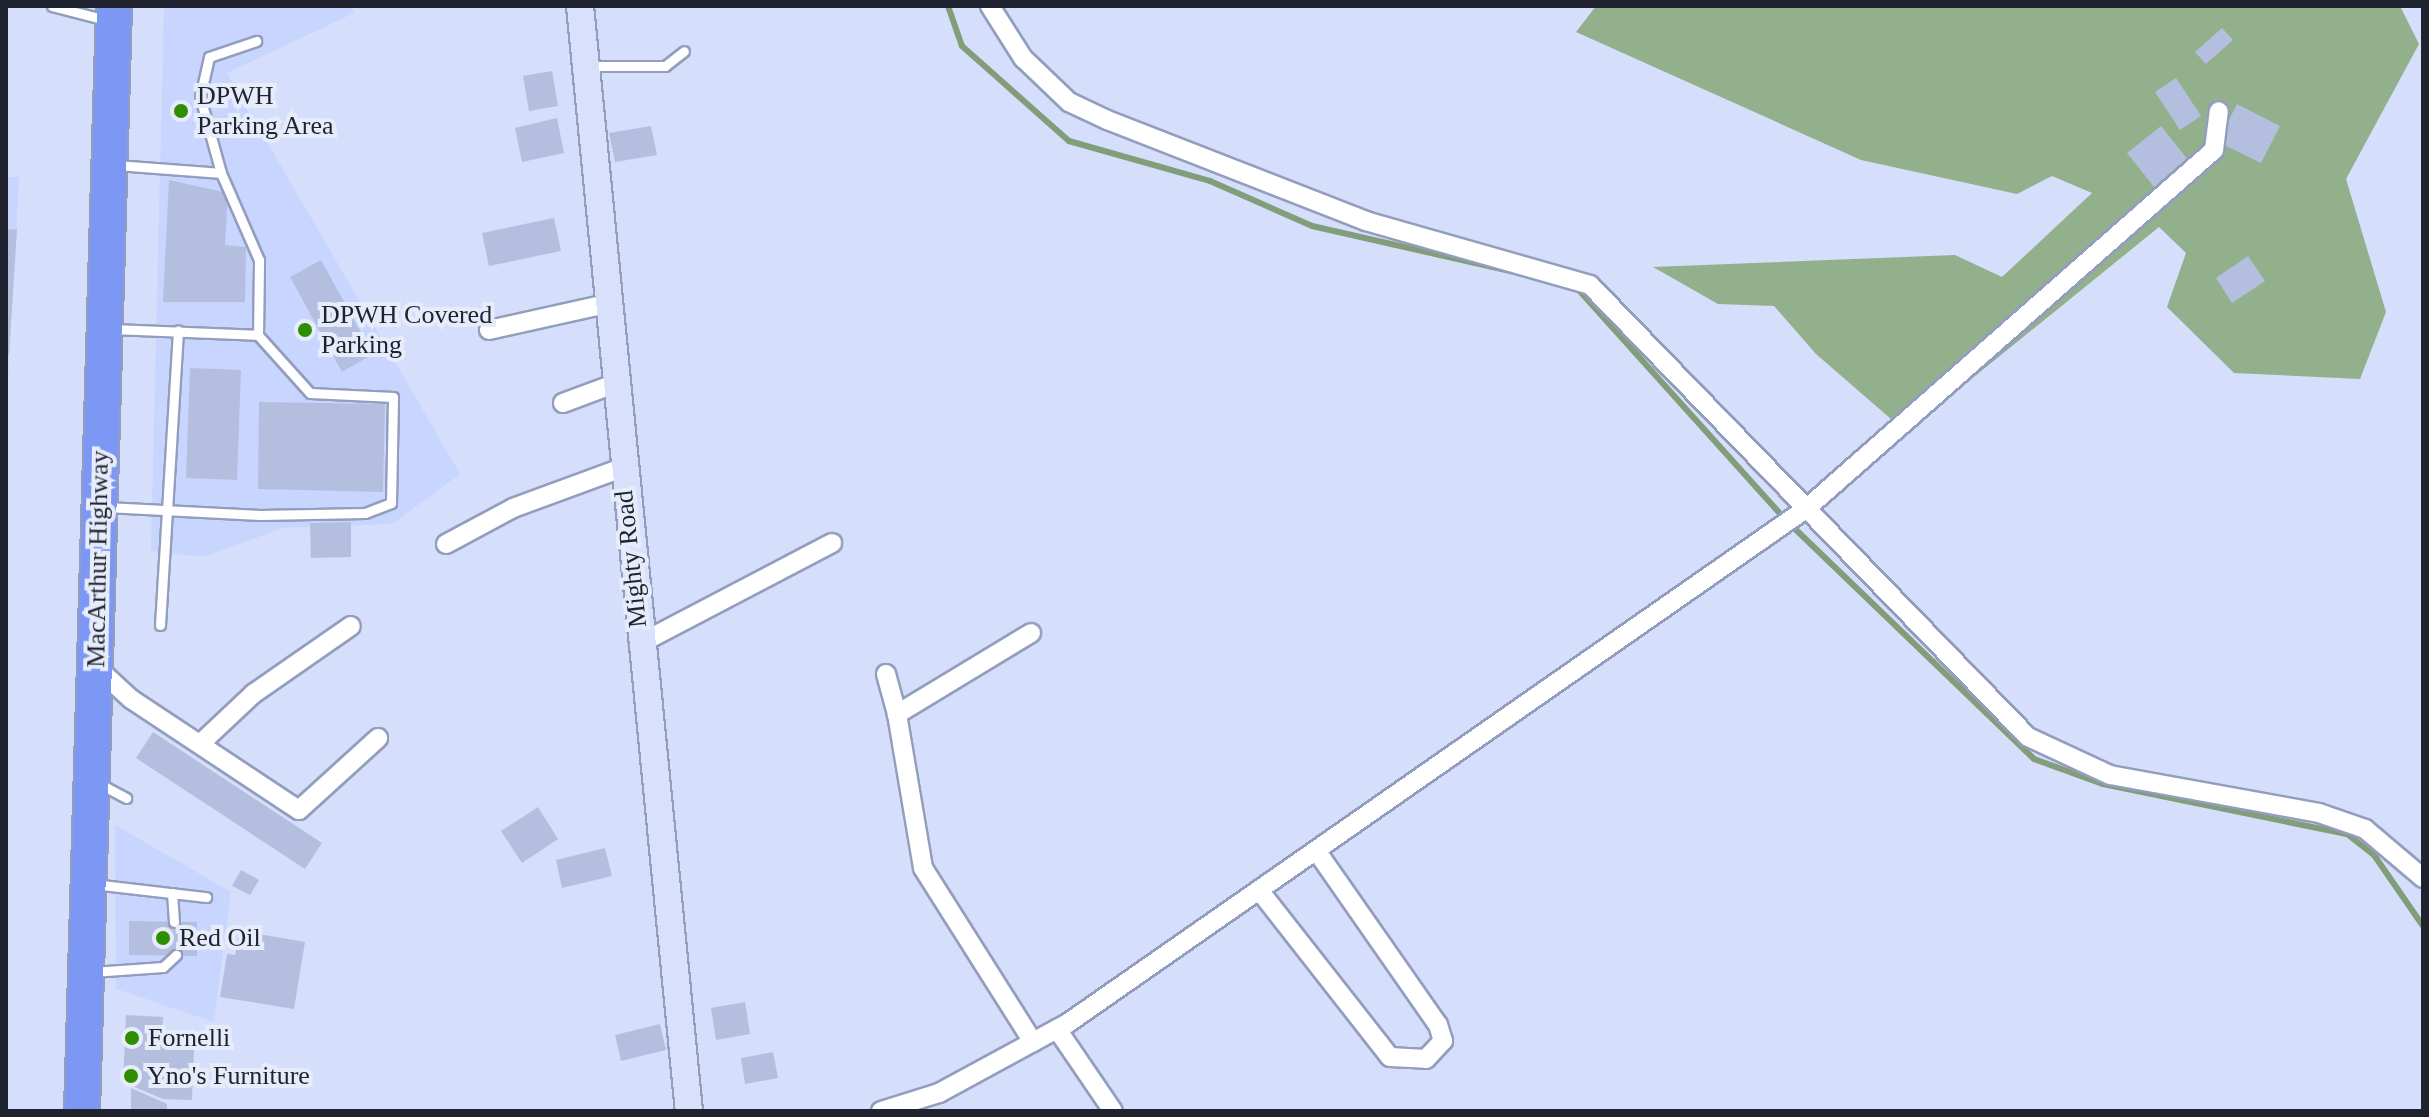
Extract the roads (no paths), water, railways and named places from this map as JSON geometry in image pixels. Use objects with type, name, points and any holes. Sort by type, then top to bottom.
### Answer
[{"type":"highway","name":"MacArthur Highway","points":[[82,1111],[114,14]]},
{"type":"street","name":"Mighty Road","points":[[580,6],[583,65],[639,644],[689,1111]]},
{"type":"street","points":[[990,6],[1032,67],[1069,102],[1107,120],[1366,221],[1590,285],[2028,737],[2110,775],[2319,813],[2365,829],[2423,878]]},
{"type":"street","points":[[881,1111],[939,1093],[1057,1029],[1807,508],[2214,150],[2219,111]]},
{"type":"street","points":[[489,330],[606,304]]},
{"type":"street","points":[[563,403],[614,384]]},
{"type":"street","points":[[446,544],[513,508],[622,468]]},
{"type":"street","points":[[639,644],[832,543]]},
{"type":"street","points":[[200,744],[253,694],[351,626]]},
{"type":"street","points":[[897,714],[1031,633]]},
{"type":"street","points":[[95,666],[200,744],[299,810],[378,738]]},
{"type":"street","points":[[886,674],[897,714],[923,868],[1033,1042]]},
{"type":"street","points":[[1259,890],[1390,1057],[1426,1059],[1443,1041],[1438,1025],[1316,850]]},
{"type":"street","points":[[1057,1029],[1113,1111]]},
{"type":"lane","points":[[52,6],[114,14]]},
{"type":"lane","points":[[99,506],[166,511],[365,513],[391,503],[393,397],[310,393],[258,335],[259,260],[221,173],[201,71],[209,57],[256,41]]},
{"type":"lane","points":[[583,65],[639,70],[665,66],[684,51]]},
{"type":"lane","points":[[109,165],[221,173]]},
{"type":"lane","points":[[104,328],[258,335]]},
{"type":"lane","points":[[160,625],[178,331]]},
{"type":"lane","points":[[92,780],[126,798]]},
{"type":"lane","points":[[90,884],[206,897]]},
{"type":"lane","points":[[172,893],[174,922]]},
{"type":"lane","points":[[86,973],[163,967],[176,955]]},
{"type":"waterway","points":[[948,6],[962,46],[1069,141],[1210,181],[1312,226],[1524,274]]},
{"type":"waterway","points":[[1576,287],[1782,516]]},
{"type":"waterway","points":[[1792,526],[2034,759],[2103,784],[2347,834],[2374,855],[2423,926]]},
{"type":"place","name":"DPWH Parking Area","points":[[181,111]]},
{"type":"place","name":"DPWH Covered Parking","points":[[305,330]]},
{"type":"place","name":"Red Oil","points":[[163,938]]},
{"type":"place","name":"Fornelli","points":[[132,1038]]},
{"type":"place","name":"Yno's Furniture","points":[[131,1076]]}]
